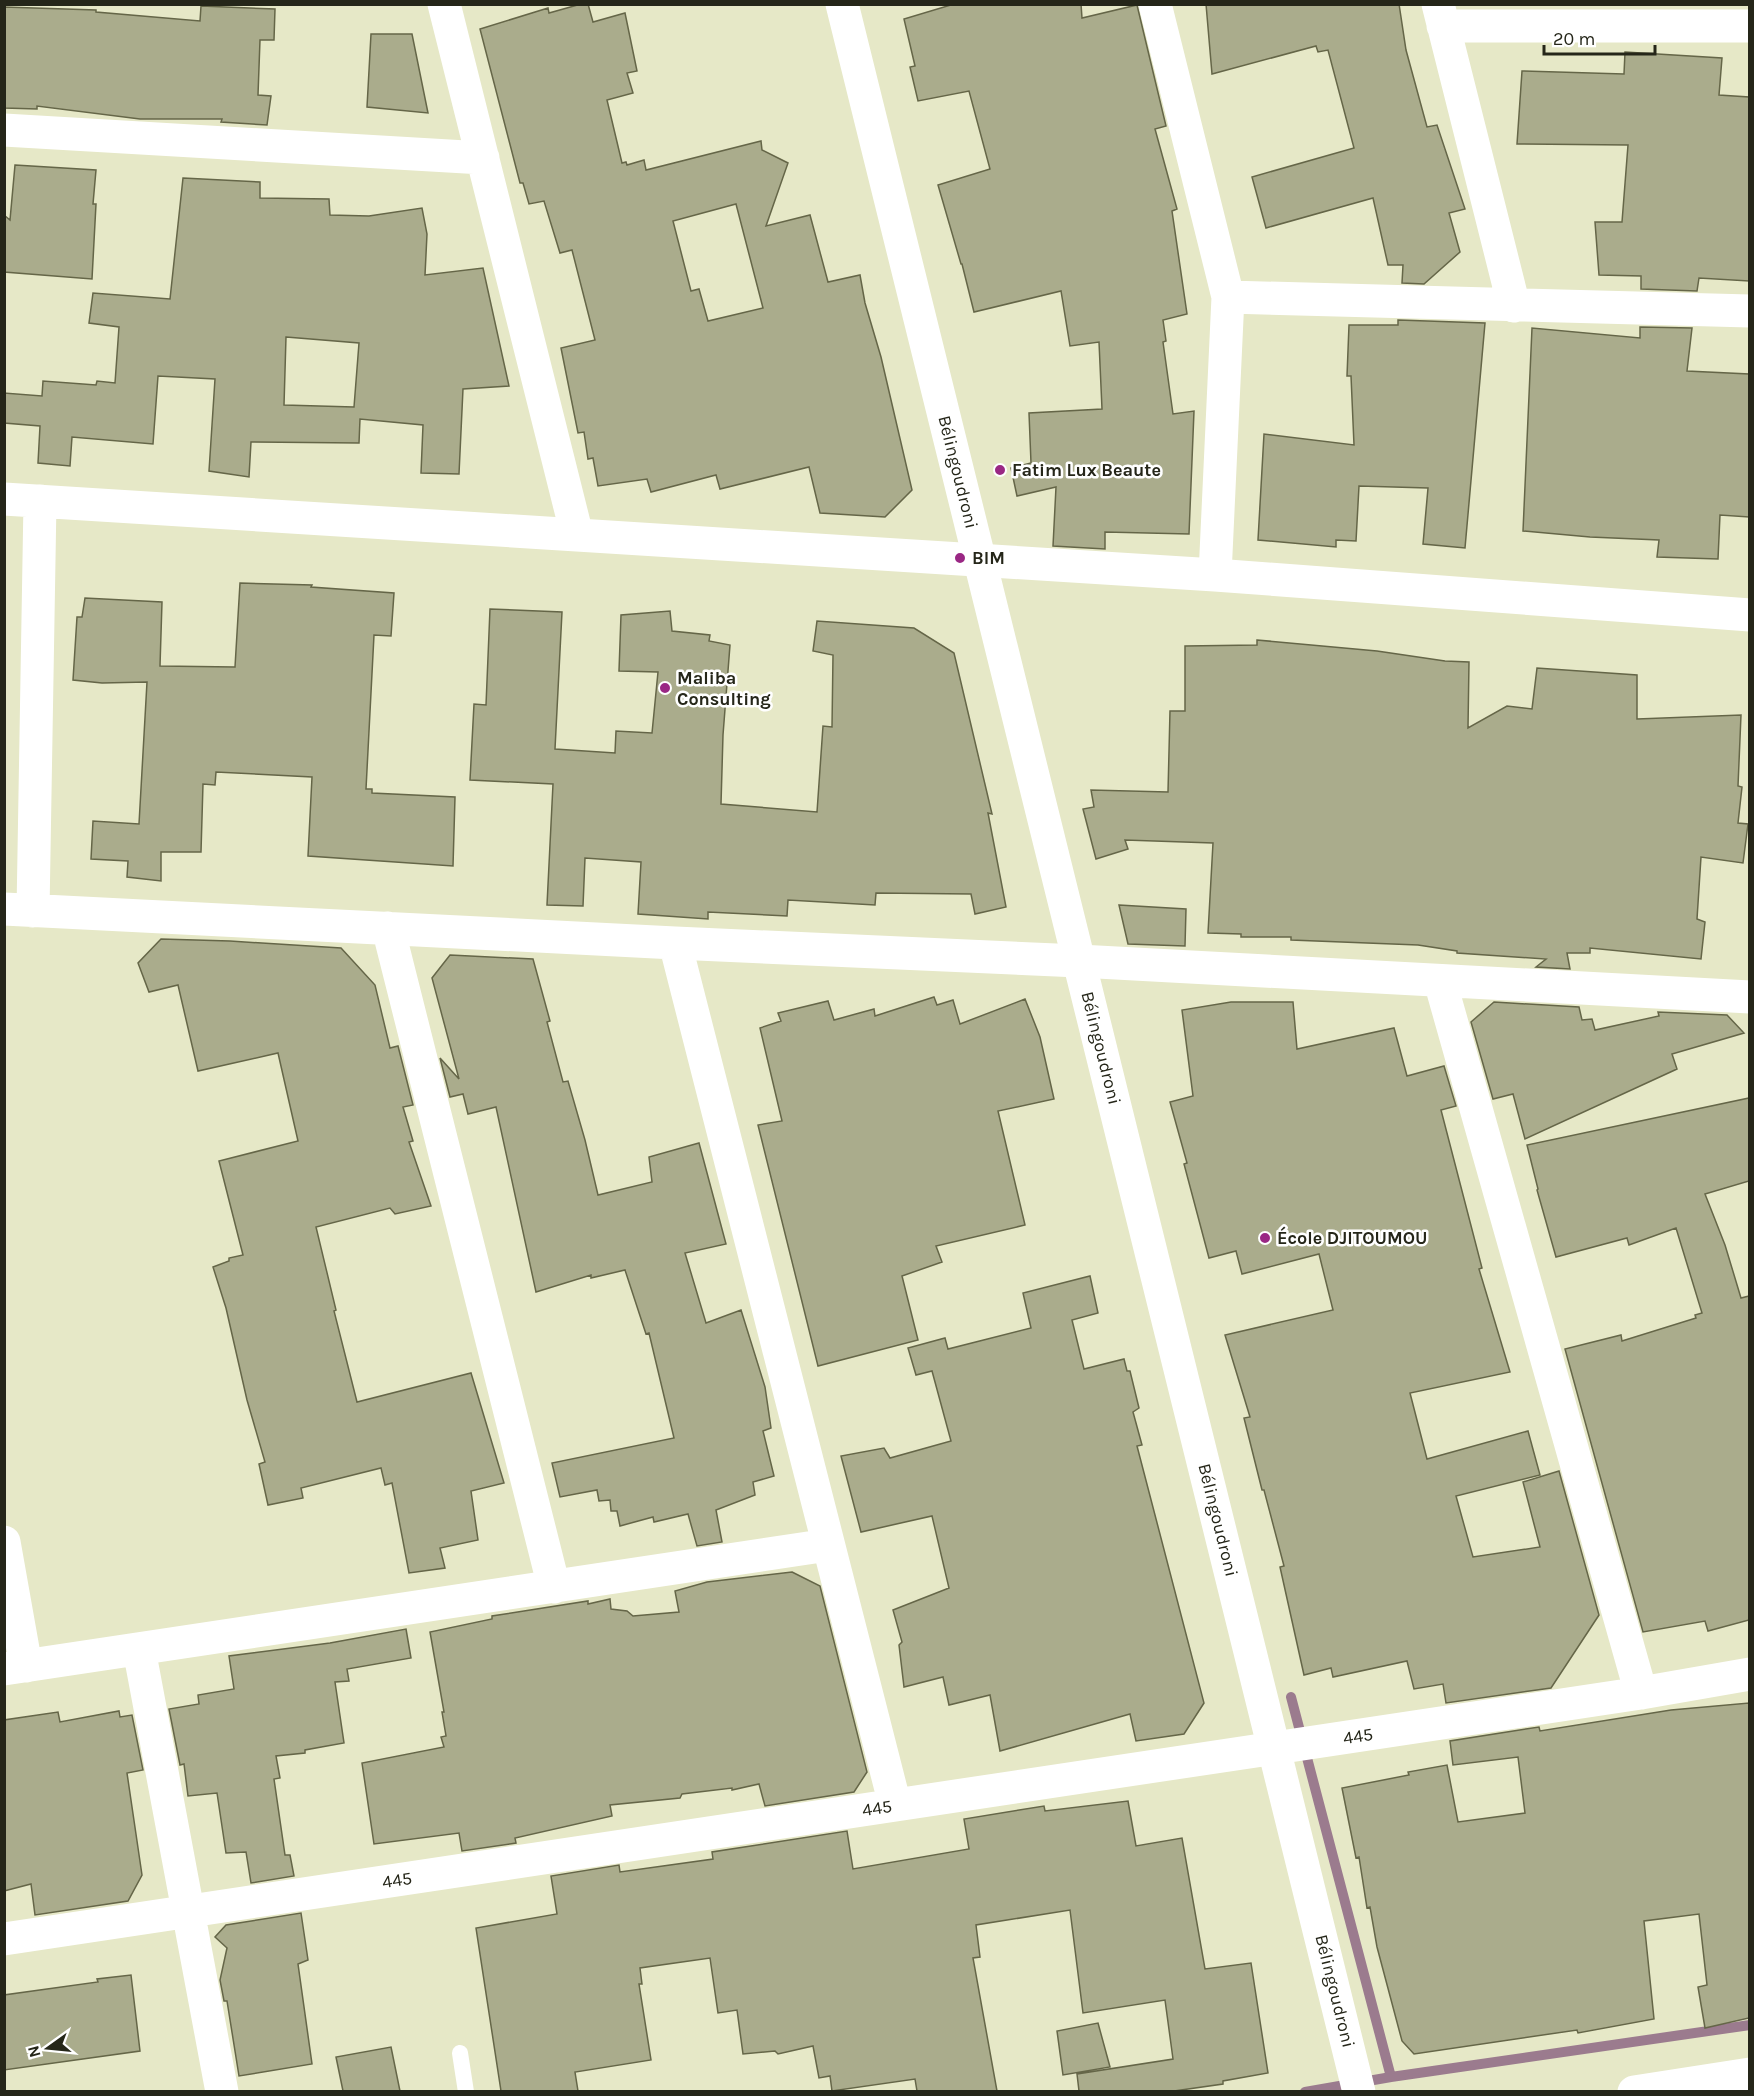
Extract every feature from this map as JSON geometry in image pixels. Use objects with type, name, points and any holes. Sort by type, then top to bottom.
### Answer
[{"type":"street","points":[[444,4],[577,535]]},
{"type":"street","name":"Bélingoudroni","points":[[842,4],[1359,2091]]},
{"type":"street","points":[[1155,4],[1228,297],[1215,574]]},
{"type":"street","points":[[1514,306],[1440,15],[1735,19]]},
{"type":"street","points":[[4,130],[483,158]]},
{"type":"street","points":[[1228,297],[1749,311]]},
{"type":"street","points":[[4,499],[1215,574],[1749,615]]},
{"type":"street","points":[[40,501],[19,910],[1079,961],[1749,997]]},
{"type":"street","points":[[388,928],[554,1587]]},
{"type":"street","points":[[675,943],[895,1805]]},
{"type":"street","points":[[1440,981],[1641,1693]]},
{"type":"street","points":[[4,1542],[15,1668],[828,1545]]},
{"type":"street","points":[[139,1649],[222,2091]]},
{"type":"street","name":"445","points":[[4,1939],[1276,1749],[1641,1693],[1749,1674]]},
{"type":"street","points":[[1634,2091],[1749,2074]]},
{"type":"lane","points":[[459,2053],[466,2091]]},
{"type":"building","points":[[588,4],[593,22],[625,13],[637,71],[627,73],[633,93],[607,100],[622,163],[626,162],[627,165],[644,160],[646,170],[761,141],[762,150],[788,163],[766,226],[810,215],[828,282],[860,275],[912,490],[885,517],[820,513],[809,467],[720,489],[716,475],[651,492],[647,479],[598,486],[593,458],[588,459],[584,432],[578,433],[561,348],[595,340],[572,250],[560,253],[544,201],[529,204],[523,183],[520,183],[480,29],[548,8],[549,13]],"holes":[[[736,204],[763,308],[708,321],[699,289],[691,291],[673,221]]]},
{"type":"building","points":[[954,4],[1081,4],[1082,18],[1137,5],[1166,126],[1155,129],[1177,209],[1172,211],[1187,314],[1163,320],[1166,341],[1163,342],[1173,414],[1194,411],[1189,534],[1105,532],[1105,549],[1053,546],[1056,487],[1017,496],[1011,468],[1031,463],[1029,413],[1102,409],[1099,342],[1070,346],[1061,291],[974,312],[938,185],[990,169],[969,91],[918,101],[910,67],[915,66],[904,19]]},
{"type":"building","points":[[1206,4],[1399,4],[1406,50],[1427,127],[1437,125],[1465,209],[1449,213],[1460,252],[1424,284],[1402,283],[1403,265],[1388,265],[1373,198],[1266,228],[1252,177],[1354,148],[1328,50],[1318,52],[1316,46],[1212,74]]},
{"type":"building","points":[[201,6],[275,9],[274,40],[260,40],[258,95],[271,96],[267,125],[221,122],[222,119],[140,119],[37,106],[37,109],[4,108],[4,7],[96,10],[96,12],[200,21]]},
{"type":"building","points":[[371,34],[412,34],[428,113],[367,107]]},
{"type":"building","points":[[1625,52],[1722,58],[1719,95],[1749,97],[1749,281],[1699,278],[1697,291],[1641,289],[1641,276],[1599,275],[1595,222],[1622,222],[1628,145],[1517,144],[1522,71],[1624,74]]},
{"type":"building","points":[[15,165],[96,170],[92,279],[4,272],[4,215],[10,220]]},
{"type":"building","points":[[183,178],[260,182],[260,198],[329,199],[330,215],[369,216],[422,208],[427,234],[425,275],[483,268],[509,386],[463,389],[459,474],[421,473],[423,425],[360,419],[359,443],[251,442],[249,477],[209,471],[215,379],[158,376],[153,444],[72,437],[70,466],[38,463],[40,426],[4,423],[4,393],[42,396],[43,381],[96,385],[97,381],[115,383],[119,327],[89,323],[93,293],[170,299]],"holes":[[[286,337],[359,343],[354,407],[284,405]]]},
{"type":"building","points":[[1398,320],[1485,323],[1465,548],[1423,544],[1428,488],[1359,486],[1356,541],[1336,540],[1336,547],[1258,540],[1264,434],[1354,445],[1351,376],[1347,376],[1349,325],[1398,325]]},
{"type":"building","points":[[1640,327],[1692,328],[1687,371],[1749,374],[1749,517],[1720,515],[1718,559],[1657,557],[1659,540],[1523,531],[1532,328],[1640,338]]},
{"type":"building","points":[[240,583],[312,585],[311,587],[394,593],[391,636],[374,635],[366,789],[372,789],[372,793],[455,797],[453,866],[308,856],[312,777],[216,772],[215,785],[203,784],[201,852],[161,852],[161,881],[127,877],[128,861],[91,859],[93,821],[139,824],[147,682],[102,683],[73,680],[77,617],[82,617],[85,598],[162,602],[160,666],[235,667]]},
{"type":"building","points":[[490,609],[562,612],[555,749],[615,753],[616,731],[652,733],[658,672],[619,671],[621,615],[670,611],[672,631],[710,635],[709,641],[730,645],[723,735],[721,804],[817,812],[823,726],[832,727],[833,655],[813,651],[817,621],[914,628],[954,653],[992,814],[988,813],[1006,907],[975,914],[971,894],[876,893],[875,905],[788,900],[787,916],[708,912],[708,919],[638,914],[641,862],[585,858],[583,906],[547,905],[553,784],[470,780],[474,704],[486,705]]},
{"type":"building","points":[[1257,640],[1469,662],[1468,728],[1507,706],[1532,709],[1537,668],[1637,675],[1637,719],[1741,715],[1738,786],[1742,787],[1738,823],[1748,824],[1743,863],[1701,857],[1697,919],[1705,922],[1701,959],[1590,948],[1590,953],[1567,953],[1570,969],[1536,967],[1546,959],[1457,953],[1457,951],[1418,945],[1291,940],[1291,937],[1241,937],[1241,934],[1208,933],[1213,843],[1125,840],[1128,849],[1096,859],[1083,809],[1094,807],[1091,790],[1168,792],[1170,711],[1185,711],[1185,646],[1257,645]]},
{"type":"building","points":[[1119,905],[1186,909],[1185,946],[1128,944]]},
{"type":"building","points":[[161,939],[341,948],[375,985],[390,1048],[398,1046],[413,1105],[403,1107],[413,1141],[409,1142],[431,1206],[395,1214],[390,1208],[316,1227],[357,1402],[471,1373],[504,1483],[471,1491],[478,1540],[440,1548],[445,1568],[409,1573],[392,1483],[385,1485],[381,1468],[301,1488],[303,1498],[268,1505],[259,1464],[265,1462],[247,1400],[226,1308],[213,1267],[229,1261],[229,1258],[243,1255],[219,1161],[298,1141],[278,1053],[198,1071],[178,985],[149,992],[138,963]]},
{"type":"building","points":[[450,955],[533,959],[550,1021],[547,1022],[563,1082],[568,1081],[598,1195],[652,1182],[649,1157],[699,1143],[726,1244],[685,1253],[706,1323],[741,1310],[765,1387],[771,1428],[763,1431],[774,1476],[753,1482],[755,1495],[716,1510],[722,1542],[697,1546],[688,1514],[654,1522],[653,1517],[620,1526],[617,1511],[611,1511],[610,1500],[599,1501],[597,1490],[560,1497],[552,1463],[674,1438],[649,1333],[646,1334],[625,1270],[591,1278],[591,1275],[536,1292],[496,1107],[468,1114],[463,1094],[450,1097],[440,1058],[459,1079],[432,978]]},
{"type":"building","points":[[934,997],[937,1005],[953,1000],[960,1024],[1025,999],[1040,1037],[1054,1099],[998,1111],[1025,1225],[936,1246],[942,1262],[902,1276],[918,1340],[818,1366],[758,1125],[782,1121],[760,1028],[781,1021],[778,1013],[828,1001],[834,1020],[874,1009],[875,1016]]},
{"type":"building","points":[[1231,1002],[1293,1002],[1297,1049],[1394,1028],[1407,1076],[1444,1066],[1456,1106],[1441,1110],[1482,1268],[1479,1269],[1510,1372],[1410,1393],[1427,1459],[1528,1431],[1540,1475],[1456,1496],[1473,1557],[1540,1547],[1523,1482],[1559,1471],[1599,1615],[1551,1688],[1446,1703],[1443,1684],[1414,1689],[1407,1661],[1333,1677],[1331,1668],[1304,1675],[1280,1567],[1284,1566],[1244,1418],[1250,1417],[1225,1335],[1333,1310],[1319,1254],[1242,1274],[1236,1251],[1209,1258],[1170,1102],[1193,1096],[1182,1010]]},
{"type":"building","points":[[1494,1002],[1579,1007],[1582,1020],[1592,1019],[1595,1030],[1659,1016],[1658,1012],[1727,1015],[1744,1033],[1672,1054],[1677,1069],[1525,1139],[1513,1094],[1493,1099],[1471,1022]]},
{"type":"building","points":[[1749,1098],[1749,1181],[1705,1194],[1725,1245],[1741,1298],[1749,1296],[1749,1620],[1708,1631],[1705,1621],[1643,1632],[1565,1349],[1621,1335],[1622,1341],[1696,1318],[1695,1315],[1702,1313],[1676,1228],[1629,1245],[1627,1238],[1556,1257],[1527,1145]]},
{"type":"building","points":[[1090,1276],[1098,1313],[1072,1320],[1084,1369],[1124,1359],[1127,1371],[1130,1371],[1139,1408],[1133,1412],[1142,1445],[1137,1446],[1204,1703],[1184,1734],[1136,1741],[1130,1714],[1000,1751],[990,1695],[949,1705],[943,1677],[904,1687],[899,1645],[902,1642],[893,1610],[949,1588],[932,1516],[861,1532],[841,1456],[884,1448],[890,1458],[951,1441],[932,1371],[916,1375],[908,1348],[945,1338],[948,1349],[1031,1328],[1023,1293]]},
{"type":"building","points":[[792,1572],[820,1586],[867,1772],[854,1792],[765,1806],[759,1784],[732,1790],[732,1788],[682,1794],[680,1798],[610,1805],[612,1816],[515,1838],[516,1843],[462,1851],[459,1833],[374,1844],[362,1763],[444,1747],[441,1737],[446,1736],[442,1712],[444,1712],[430,1632],[492,1619],[492,1616],[588,1601],[588,1604],[610,1599],[611,1609],[627,1611],[633,1616],[679,1612],[675,1591],[707,1582]]},
{"type":"building","points":[[406,1629],[411,1658],[347,1669],[349,1681],[335,1682],[344,1743],[305,1750],[305,1753],[276,1756],[280,1778],[274,1779],[285,1855],[290,1855],[294,1876],[251,1883],[246,1852],[226,1853],[217,1793],[188,1796],[184,1764],[180,1765],[169,1709],[199,1704],[198,1695],[234,1689],[229,1656],[330,1643]]},
{"type":"building","points":[[1749,1703],[1749,2018],[1705,2028],[1698,1987],[1707,1985],[1699,1914],[1644,1921],[1654,2019],[1578,2033],[1577,2030],[1414,2054],[1402,2041],[1377,1947],[1370,1907],[1367,1908],[1359,1857],[1356,1858],[1342,1788],[1447,1765],[1458,1822],[1525,1813],[1518,1757],[1453,1765],[1450,1741],[1539,1727],[1540,1731],[1671,1710]]},
{"type":"building","points":[[119,1711],[120,1717],[132,1715],[143,1770],[127,1773],[142,1875],[128,1901],[35,1915],[31,1884],[4,1891],[4,1720],[58,1712],[60,1722]]},
{"type":"building","points":[[1128,1801],[1136,1846],[1182,1838],[1205,1969],[1251,1963],[1268,2073],[1223,2081],[1223,2084],[1174,2091],[1079,2091],[1077,2074],[1173,2059],[1165,2000],[1083,2013],[1070,1910],[976,1925],[980,1957],[973,1958],[997,2091],[917,2091],[915,2079],[832,2091],[830,2076],[819,2078],[813,2046],[778,2054],[775,2051],[743,2054],[737,2010],[718,2013],[710,1958],[640,1968],[642,1984],[639,1984],[651,2060],[575,2072],[578,2091],[501,2091],[476,1928],[557,1914],[551,1876],[619,1865],[620,1872],[713,1859],[712,1852],[847,1831],[853,1869],[969,1849],[964,1819],[1044,1806],[1045,1811]]},
{"type":"building","points":[[301,1913],[308,1960],[298,1964],[312,2064],[239,2076],[227,2001],[224,2001],[220,1980],[227,1948],[215,1937],[226,1925]]},
{"type":"building","points":[[131,1975],[140,2051],[4,2070],[4,1995]]},
{"type":"building","points":[[1098,2023],[1110,2067],[1063,2075],[1057,2031]]},
{"type":"building","points":[[391,2047],[400,2091],[343,2091],[336,2057]]},
{"type":"waterway","points":[[1291,1697],[1391,2077]]},
{"type":"waterway","points":[[1305,2092],[1391,2077],[1750,2025]]},
{"type":"place","name":"Fatim Lux Beaute","points":[[1000,470]]},
{"type":"place","name":"BIM","points":[[960,558]]},
{"type":"place","name":"Maliba Consulting","points":[[665,688]]},
{"type":"place","name":"École DJITOUMOU","points":[[1265,1238]]}]
